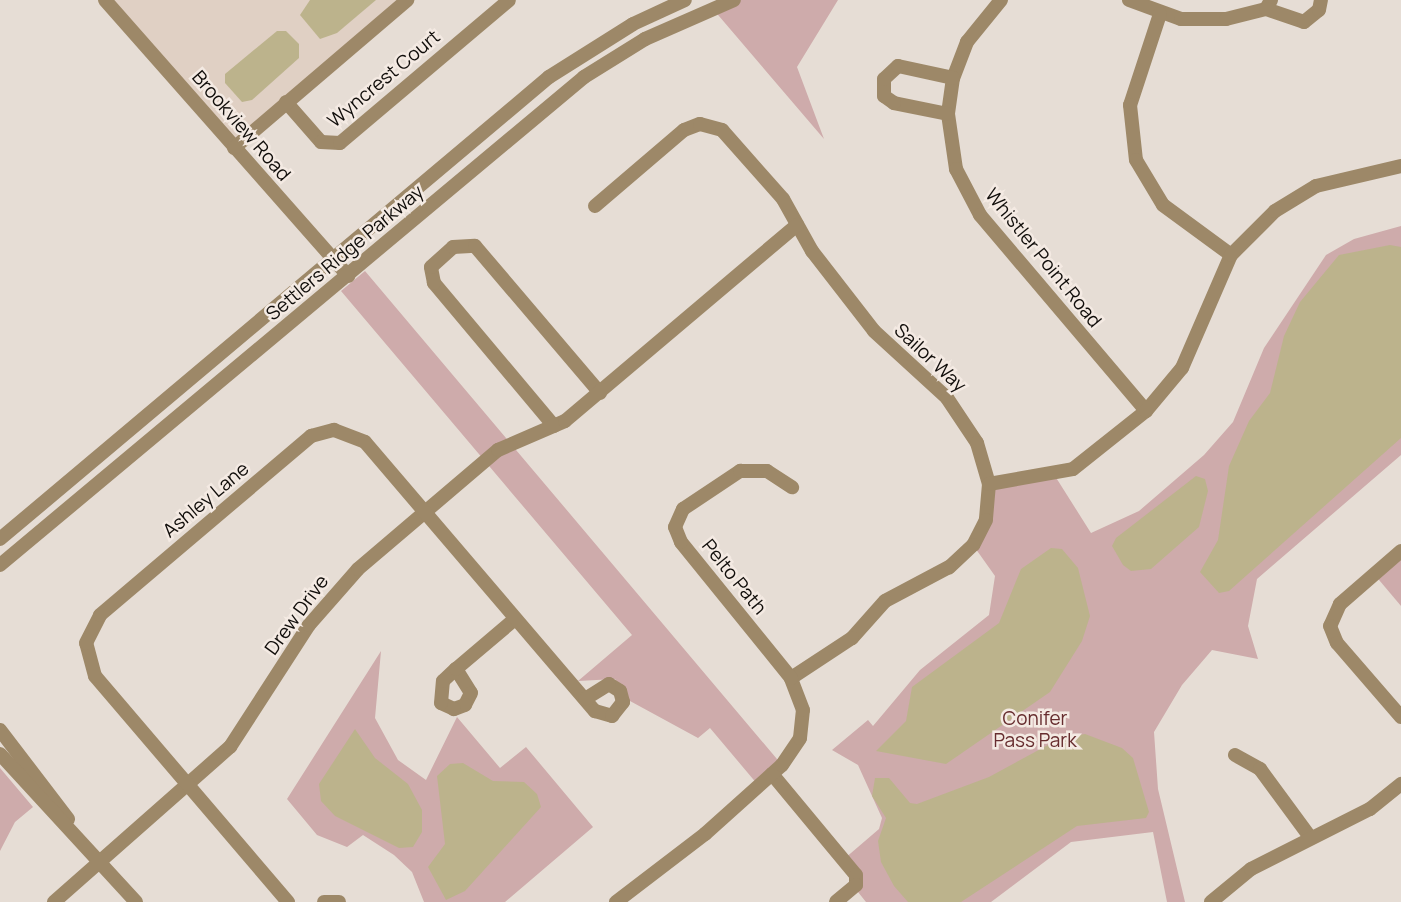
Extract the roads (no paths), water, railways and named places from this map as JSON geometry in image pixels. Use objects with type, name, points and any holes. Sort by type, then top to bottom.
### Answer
[{"type":"street","name":"Brookview Road","points":[[105,0],[348,276]]},
{"type":"street","points":[[234,148],[407,0]]},
{"type":"street","name":"Wyncrest Court","points":[[286,103],[321,142],[340,143],[509,0]]},
{"type":"street","name":"Settlers Ridge Parkway","points":[[0,539],[549,77],[622,30],[685,0]]},
{"type":"street","name":"Settlers Ridge Parkway","points":[[0,565],[584,77],[645,39],[734,0]]},
{"type":"street","name":"Whistler Point Road","points":[[1001,0],[967,42],[953,78],[948,114],[952,152],[970,201],[1146,411]]},
{"type":"street","points":[[1129,0],[1160,14],[1226,19],[1269,4],[1304,22],[1319,10],[1321,0]]},
{"type":"street","points":[[1160,14],[1130,106],[1136,160],[1163,205],[1231,255]]},
{"type":"street","points":[[948,114],[894,103],[884,96],[884,79],[898,66],[953,78]]},
{"type":"street","name":"Sailor Way","points":[[595,206],[684,130],[711,125],[729,136],[783,199],[797,225],[884,343],[960,413],[977,443],[989,484],[986,520],[963,557],[885,601],[852,638],[791,678]]},
{"type":"street","points":[[989,484],[1073,469],[1146,411],[1182,368],[1231,255],[1255,228],[1307,191],[1401,166]]},
{"type":"street","name":"Drew Drive","points":[[54,902],[241,734],[296,643],[338,589],[498,450],[554,426],[600,393],[797,225]]},
{"type":"street","points":[[554,426],[434,283],[431,267],[453,247],[475,246],[600,393]]},
{"type":"street","name":"Ashley Lane","points":[[288,902],[90,668],[86,643],[95,621],[311,436],[326,430],[365,442],[585,699]]},
{"type":"street","name":"Pelto Path","points":[[616,902],[772,774],[793,751],[802,726],[800,698],[791,678],[681,542],[675,527],[683,509],[740,471],[767,471],[792,488]]},
{"type":"street","points":[[1401,551],[1337,607],[1330,626],[1337,643],[1401,717]]},
{"type":"street","points":[[456,670],[515,619]]},
{"type":"street","points":[[0,730],[49,789],[78,835]]},
{"type":"street","points":[[0,754],[78,835],[136,902]]},
{"type":"street","points":[[1235,755],[1260,769],[1310,836]]},
{"type":"street","points":[[772,774],[857,880],[836,902]]},
{"type":"street","points":[[1212,902],[1251,869],[1310,836],[1370,810],[1401,784]]},
{"type":"street","points":[[324,902],[339,902]]},
{"type":"park label","name":"Conifer Pass Park","points":[[1035,730]]}]
